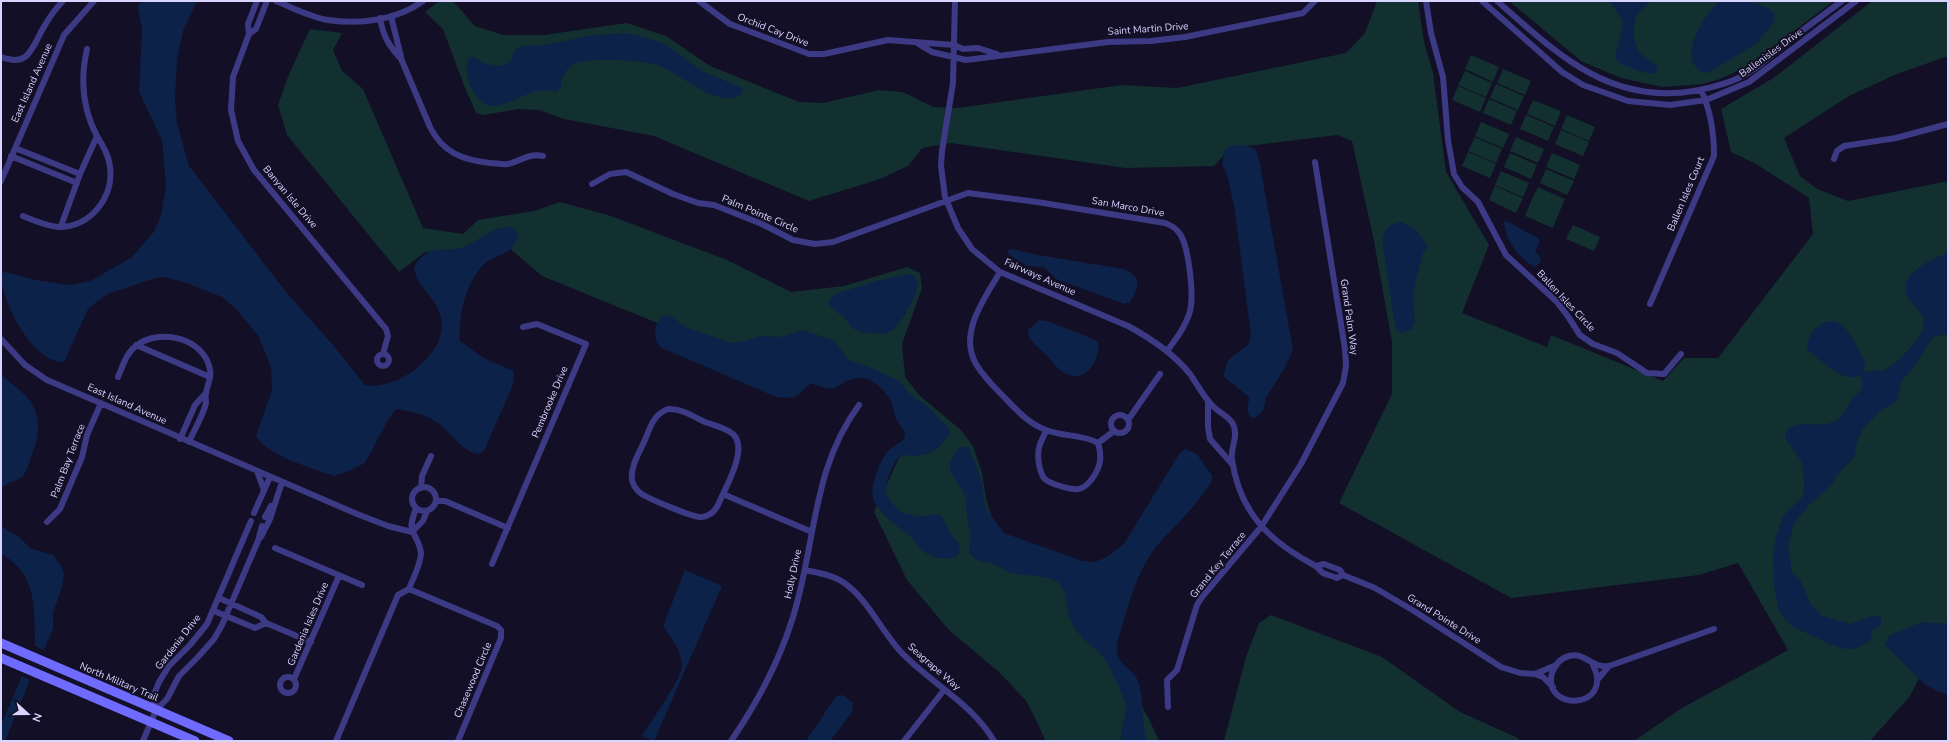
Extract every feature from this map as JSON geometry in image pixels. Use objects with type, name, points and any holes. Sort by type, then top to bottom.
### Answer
[{"type":"main road","name":"North Military Trail","points":[[1,643],[229,741]]},
{"type":"main road","points":[[1,658],[195,741]]},
{"type":"street","points":[[1,56],[17,60],[29,55],[50,17],[62,1]]},
{"type":"street","name":"East Island Avenue","points":[[1,181],[64,34],[94,1]]},
{"type":"street","name":"Banyan Isle Drive","points":[[257,1],[248,24],[249,34],[233,77],[231,110],[238,141],[254,170],[386,329],[388,336],[383,354]]},
{"type":"street","name":"Banyan Isle Drive","points":[[249,34],[256,29],[267,1]]},
{"type":"street","points":[[276,1],[328,20],[370,21],[400,13],[423,1]]},
{"type":"street","name":"Orchid Cay Drive","points":[[700,1],[730,24],[809,54],[824,54],[888,40],[907,40],[918,43],[954,45]]},
{"type":"street","name":"Fairways Avenue","points":[[955,1],[953,83],[942,151],[942,182],[946,202],[951,215],[964,239],[981,258],[1000,272],[1128,326],[1167,351],[1188,373],[1207,400],[1229,419],[1233,425],[1236,437],[1232,459],[1234,469],[1242,495],[1261,527]]},
{"type":"street","name":"Saint Martin Drive","points":[[918,43],[932,52],[966,60],[1108,42],[1151,41],[1185,37],[1304,13],[1316,1],[1323,1]]},
{"type":"street","name":"Ballen Isles Circle","points":[[1426,1],[1431,33],[1444,77],[1448,140],[1454,174],[1462,187],[1478,202],[1506,255],[1556,301],[1580,335],[1593,344],[1617,353],[1647,372],[1664,374],[1681,354]]},
{"type":"street","name":"Ballenisles Drive","points":[[1482,1],[1562,72],[1583,85],[1608,96],[1643,104],[1670,105],[1706,100],[1738,88],[1758,77],[1856,1]]},
{"type":"street","name":"Ballenisles Drive","points":[[1497,1],[1552,48],[1571,63],[1586,72],[1611,84],[1645,92],[1672,94],[1701,90],[1722,84],[1752,71],[1842,1]]},
{"type":"street","points":[[391,16],[402,61],[434,135],[444,146],[454,154],[470,160],[508,164],[524,156],[543,156]]},
{"type":"street","points":[[380,18],[382,31],[388,46],[402,61]]},
{"type":"street","name":"Saint Martin Drive","points":[[954,45],[963,49],[978,48],[999,55]]},
{"type":"street","points":[[23,216],[42,224],[61,226],[75,224],[89,216],[101,205],[108,190],[110,166],[105,150],[86,112],[83,89],[84,62],[87,49]]},
{"type":"street","name":"Ballen Isles Court","points":[[1650,304],[1714,156],[1714,145],[1706,100],[1701,90]]},
{"type":"street","points":[[1834,159],[1838,151],[1844,146],[1896,138],[1948,124]]},
{"type":"street","points":[[61,226],[80,174],[97,136]]},
{"type":"street","points":[[15,148],[80,174]]},
{"type":"street","points":[[12,156],[77,183]]},
{"type":"street","name":"Grand Palm Way","points":[[1261,527],[1315,438],[1339,392],[1345,375],[1345,349],[1315,162]]},
{"type":"street","name":"Palm Pointe Circle","points":[[592,184],[610,174],[618,172],[632,174],[668,192],[698,203],[714,205],[762,224],[793,240],[815,244],[833,242],[946,202]]},
{"type":"street","name":"San Marco Drive","points":[[946,202],[960,195],[976,193],[1159,221],[1171,225],[1180,234],[1183,240],[1192,292],[1190,312],[1186,322],[1167,351]]},
{"type":"street","points":[[1000,272],[974,320],[970,339],[973,358],[986,378],[1022,416],[1046,431],[1066,436],[1084,437],[1098,443]]},
{"type":"street","name":"Pembrooke Drive","points":[[492,564],[586,344],[537,324],[523,327]]},
{"type":"street","points":[[118,377],[127,357],[136,345],[148,339],[159,337],[182,340],[196,348],[207,359],[210,377],[205,394],[206,403],[189,442]]},
{"type":"street","name":"East Island Avenue","points":[[1,340],[25,365],[47,380],[282,482],[388,526],[412,532]]},
{"type":"street","points":[[136,345],[210,377]]},
{"type":"street","points":[[1128,420],[1160,374]]},
{"type":"street","points":[[180,438],[195,405],[205,394]]},
{"type":"street","name":"Fairways Avenue","points":[[1207,400],[1209,409],[1208,427],[1210,439],[1214,446],[1230,460],[1234,469]]},
{"type":"street","name":"Palm Bay Terrace","points":[[47,522],[60,509],[82,456],[87,436],[101,403]]},
{"type":"street","name":"Holly Drive","points":[[731,741],[748,717],[760,696],[790,625],[804,570],[826,466],[840,434],[859,405]]},
{"type":"street","points":[[668,409],[677,410],[728,431],[735,436],[740,446],[739,456],[723,494],[713,512],[706,516],[697,517],[644,495],[634,486],[631,478],[633,468],[653,421],[658,414],[668,409]]},
{"type":"street","points":[[1116,416],[1124,416],[1128,420],[1129,426],[1126,431],[1120,433],[1114,431],[1111,424],[1116,416]]},
{"type":"street","points":[[1046,431],[1038,452],[1043,476],[1050,483],[1071,490],[1086,486],[1099,469],[1101,457],[1098,443]]},
{"type":"street","points":[[1098,443],[1114,431]]},
{"type":"street","points":[[421,488],[422,476],[431,456]]},
{"type":"street","points":[[257,471],[264,490]]},
{"type":"street","points":[[254,513],[270,477]]},
{"type":"street","name":"Gardenia Drive","points":[[265,517],[282,482]]},
{"type":"street","points":[[336,741],[398,595],[409,589],[420,559],[421,552],[418,538],[412,532],[412,523],[416,508],[413,504],[412,496],[414,492],[421,488],[430,490],[434,493],[437,501]]},
{"type":"street","points":[[723,494],[812,532]]},
{"type":"street","name":"Gardenia Drive","points":[[143,741],[156,710],[167,699],[179,676],[198,658],[214,639],[226,616],[258,541],[270,518],[275,499]]},
{"type":"street","points":[[437,501],[445,501],[508,528]]},
{"type":"street","points":[[416,508],[427,510],[433,508],[437,501]]},
{"type":"street","points":[[412,532],[423,521],[427,510]]},
{"type":"street","name":"Gardenia Drive","points":[[156,710],[153,697],[160,682],[169,666],[190,645],[207,624],[214,611],[251,521]]},
{"type":"street","name":"Gardenia Drive","points":[[258,541],[262,526]]},
{"type":"street","name":"Grand Pointe Drive","points":[[1261,527],[1279,544],[1316,566],[1324,564],[1340,570],[1343,575],[1375,588],[1502,667],[1520,673],[1535,674],[1543,677],[1553,686],[1562,698],[1577,702],[1592,694],[1598,679],[1609,666]]},
{"type":"street","name":"Grand Key Terrace","points":[[1168,707],[1167,680],[1177,670],[1197,606],[1202,596],[1261,527]]},
{"type":"street","points":[[245,536],[258,541]]},
{"type":"street","name":"Gardenia Isles Drive","points":[[275,548],[362,585]]},
{"type":"street","name":"Seagrape Way","points":[[804,570],[833,577],[853,589],[900,651],[975,715],[994,741]]},
{"type":"street","name":"Gardenia Isles Drive","points":[[294,679],[339,576]]},
{"type":"street","name":"Chasewood Circle","points":[[409,589],[497,626],[501,630],[501,638],[458,741]]},
{"type":"street","points":[[219,598],[261,617],[266,623],[311,642]]},
{"type":"street","points":[[214,611],[255,628],[266,623]]},
{"type":"street","points":[[1593,665],[1609,666],[1714,629]]},
{"type":"street","points":[[1535,674],[1556,665],[1565,657],[1578,656],[1584,657],[1593,665],[1598,679]]},
{"type":"street","points":[[1553,686],[1552,676],[1556,665]]},
{"type":"street","points":[[904,741],[944,690]]},
{"type":"green space","points":[[439,1],[453,1],[475,26],[503,35],[544,35],[627,23],[666,36],[710,66],[799,102],[823,103],[879,90],[903,92],[933,107],[958,108],[1122,85],[1177,88],[1346,53],[1365,33],[1377,1],[1418,1],[1424,42],[1433,73],[1446,172],[1489,245],[1462,313],[1547,347],[1551,335],[1663,381],[1684,358],[1718,358],[1813,234],[1809,198],[1756,164],[1731,152],[1721,109],[1775,77],[1872,1],[1948,1],[1948,56],[1897,74],[1849,96],[1784,138],[1800,176],[1817,189],[1848,201],[1948,181],[1948,621],[1910,696],[1870,741],[1634,741],[1682,708],[1788,650],[1738,563],[1699,575],[1511,598],[1339,503],[1392,394],[1392,342],[1374,241],[1352,141],[1337,135],[1230,148],[1214,166],[1125,168],[951,143],[922,148],[908,166],[880,179],[809,201],[654,136],[564,119],[539,110],[519,109],[483,115],[476,113],[443,29],[425,12]]},
{"type":"green space","points":[[1509,1],[1834,1],[1744,68],[1720,79],[1703,84],[1663,87],[1621,78],[1581,61]]},
{"type":"green space","points":[[310,29],[342,33],[333,50],[342,71],[363,89],[423,228],[463,234],[478,220],[534,211],[560,202],[611,216],[727,260],[791,292],[844,286],[907,267],[920,273],[922,288],[902,344],[905,377],[919,395],[961,430],[973,446],[982,473],[986,499],[1002,547],[1077,591],[1149,719],[1159,741],[1046,741],[1027,702],[1000,673],[949,630],[907,580],[874,512],[908,438],[893,391],[867,374],[745,351],[699,340],[542,276],[508,247],[425,252],[399,272],[287,135],[278,105],[289,74]]},
{"type":"green space","points":[[1471,55],[1499,67],[1493,82],[1465,69]]},
{"type":"green space","points":[[1503,69],[1531,81],[1525,95],[1497,83]]},
{"type":"green space","points":[[1465,71],[1492,83],[1486,97],[1458,85]]},
{"type":"green space","points":[[1496,84],[1524,96],[1518,110],[1490,98]]},
{"type":"green space","points":[[1458,86],[1486,98],[1480,112],[1452,100]]},
{"type":"green space","points":[[1489,99],[1517,111],[1511,125],[1483,113]]},
{"type":"green space","points":[[1533,100],[1561,111],[1555,126],[1527,114]]},
{"type":"green space","points":[[1526,115],[1554,127],[1548,141],[1520,129]]},
{"type":"green space","points":[[1567,115],[1595,127],[1589,141],[1561,129]]},
{"type":"green space","points":[[1481,122],[1509,134],[1503,148],[1475,136]]},
{"type":"green space","points":[[1561,130],[1589,142],[1583,156],[1555,144]]},
{"type":"green space","points":[[1475,137],[1502,149],[1496,163],[1468,151]]},
{"type":"green space","points":[[1516,137],[1544,149],[1538,163],[1510,151]]},
{"type":"green space","points":[[1468,152],[1496,164],[1490,178],[1462,166]]},
{"type":"green space","points":[[1510,153],[1537,165],[1531,179],[1504,167]]},
{"type":"green space","points":[[1552,153],[1580,165],[1574,179],[1546,167]]},
{"type":"green space","points":[[1546,169],[1574,181],[1567,195],[1540,183]]},
{"type":"green space","points":[[1501,171],[1529,183],[1523,197],[1495,185]]},
{"type":"green space","points":[[1495,186],[1523,198],[1516,213],[1489,200]]},
{"type":"green space","points":[[1538,187],[1565,199],[1559,213],[1531,201]]},
{"type":"green space","points":[[1531,201],[1559,213],[1553,228],[1525,216]]},
{"type":"green space","points":[[1573,225],[1600,237],[1594,251],[1566,239]]},
{"type":"green space","points":[[1271,615],[1382,657],[1460,712],[1518,738],[1520,741],[1224,741],[1246,657],[1259,623]]},
{"type":"water","points":[[142,1],[197,1],[183,31],[177,60],[175,98],[177,123],[189,166],[286,292],[333,345],[365,385],[379,385],[394,381],[408,374],[422,364],[432,352],[440,338],[442,323],[438,309],[415,274],[414,267],[420,258],[426,253],[433,251],[454,249],[469,245],[498,228],[512,228],[518,233],[516,241],[509,250],[487,262],[476,274],[467,292],[460,322],[460,341],[482,357],[513,371],[514,379],[512,387],[484,451],[478,454],[471,452],[440,425],[426,416],[396,409],[389,418],[365,463],[334,476],[303,465],[270,450],[256,436],[272,390],[271,367],[259,337],[238,311],[222,297],[187,283],[164,277],[155,278],[108,294],[88,309],[64,362],[52,360],[30,342],[12,314],[2,285],[1,273],[6,272],[35,280],[70,285],[90,281],[131,258],[153,233],[161,216],[166,186],[162,140],[139,92],[142,30],[138,7]]},
{"type":"water","points":[[1610,1],[1652,1],[1641,10],[1636,17],[1634,36],[1638,50],[1658,68],[1657,73],[1653,74],[1636,70],[1616,60],[1615,57],[1623,26],[1622,20]]},
{"type":"water","points":[[1721,1],[1756,3],[1775,13],[1774,22],[1757,43],[1710,72],[1705,73],[1696,67],[1692,59],[1692,48],[1700,26],[1707,15]]},
{"type":"water","points":[[624,33],[644,37],[665,44],[702,71],[742,88],[743,92],[735,97],[725,98],[713,95],[658,65],[615,60],[590,60],[574,64],[566,71],[563,76],[561,87],[556,92],[547,90],[538,91],[501,105],[492,106],[480,100],[471,87],[468,79],[467,64],[469,58],[473,57],[483,63],[501,66],[511,61],[512,55],[517,48],[528,45],[539,46],[589,36]]},
{"type":"water","points":[[1244,145],[1255,149],[1259,159],[1293,350],[1284,369],[1266,398],[1263,411],[1254,419],[1248,412],[1249,397],[1223,376],[1228,360],[1248,345],[1251,336],[1235,211],[1228,178],[1222,164],[1224,151],[1230,146]]},
{"type":"water","points":[[1504,221],[1538,238],[1540,241],[1535,251],[1541,258],[1540,263],[1535,267],[1529,264],[1514,248],[1507,235]]},
{"type":"water","points":[[1402,222],[1417,231],[1426,243],[1427,248],[1423,253],[1415,284],[1413,297],[1415,323],[1412,329],[1402,333],[1397,330],[1394,319],[1382,239],[1386,229],[1389,226],[1394,223]]},
{"type":"water","points":[[1012,249],[1038,255],[1124,269],[1130,272],[1137,279],[1138,283],[1136,291],[1130,302],[1125,304],[1058,280],[1043,267],[1027,266],[1009,255],[1007,251]]},
{"type":"water","points":[[1948,253],[1948,334],[1933,337],[1916,364],[1902,381],[1897,400],[1893,404],[1881,410],[1862,430],[1857,442],[1854,457],[1837,475],[1834,482],[1811,503],[1795,522],[1788,544],[1792,573],[1799,578],[1811,605],[1822,616],[1850,624],[1875,615],[1881,618],[1881,625],[1872,631],[1870,641],[1855,649],[1845,649],[1827,643],[1792,626],[1782,616],[1778,608],[1774,585],[1773,557],[1776,537],[1783,516],[1803,496],[1804,489],[1803,467],[1800,459],[1787,441],[1785,434],[1788,429],[1793,426],[1805,424],[1825,424],[1838,419],[1852,399],[1861,390],[1862,386],[1859,375],[1855,377],[1847,377],[1819,360],[1807,348],[1808,342],[1814,330],[1819,325],[1831,321],[1837,322],[1846,329],[1854,341],[1865,363],[1864,371],[1884,370],[1888,368],[1910,348],[1919,337],[1924,323],[1922,314],[1908,298],[1905,290],[1906,282],[1910,275],[1924,264]]},
{"type":"water","points":[[907,274],[914,276],[918,284],[916,293],[905,315],[894,329],[885,334],[862,332],[852,328],[844,317],[829,306],[829,301],[836,294],[876,281]]},
{"type":"water","points":[[666,315],[674,318],[685,327],[731,343],[741,342],[760,336],[781,337],[803,330],[835,341],[848,360],[865,365],[899,381],[909,393],[928,407],[950,429],[950,434],[943,443],[931,452],[915,456],[904,455],[898,459],[890,472],[886,492],[894,505],[902,512],[913,515],[941,516],[953,538],[959,543],[957,556],[948,559],[932,556],[924,552],[912,538],[886,517],[874,501],[874,482],[882,460],[891,448],[903,440],[905,434],[897,420],[891,401],[879,386],[868,379],[857,378],[849,380],[833,388],[821,387],[811,383],[796,396],[789,398],[776,397],[662,348],[655,338],[655,330],[660,318]]},
{"type":"water","points":[[1039,320],[1047,321],[1096,340],[1099,344],[1097,356],[1087,372],[1076,376],[1066,374],[1057,368],[1032,342],[1028,330]]},
{"type":"water","points":[[1,373],[26,396],[35,409],[38,431],[35,446],[22,477],[1,489]]},
{"type":"water","points":[[965,446],[969,448],[982,483],[985,507],[1004,533],[1082,561],[1094,562],[1107,557],[1124,544],[1179,454],[1185,449],[1197,454],[1213,477],[1198,501],[1154,549],[1142,569],[1133,590],[1119,637],[1117,648],[1118,657],[1136,677],[1140,688],[1147,741],[1121,741],[1126,711],[1125,702],[1105,660],[1074,627],[1062,587],[1059,583],[1044,577],[1012,573],[996,565],[983,562],[969,553],[971,536],[967,518],[966,500],[963,491],[951,473],[950,464],[958,449]]},
{"type":"water","points":[[1,525],[9,532],[18,536],[30,548],[53,555],[62,567],[64,574],[62,587],[53,613],[53,629],[44,650],[35,646],[34,606],[28,582],[22,571],[13,562],[1,554]]},
{"type":"water","points":[[685,570],[722,586],[654,741],[642,736],[681,672],[682,665],[680,654],[663,626]]},
{"type":"water","points":[[1922,622],[1948,624],[1948,695],[1924,684],[1885,644],[1890,635]]},
{"type":"water","points":[[22,676],[30,680],[5,741],[1,741],[1,725]]},
{"type":"water","points":[[843,695],[853,703],[852,712],[830,741],[806,741],[836,696]]}]
